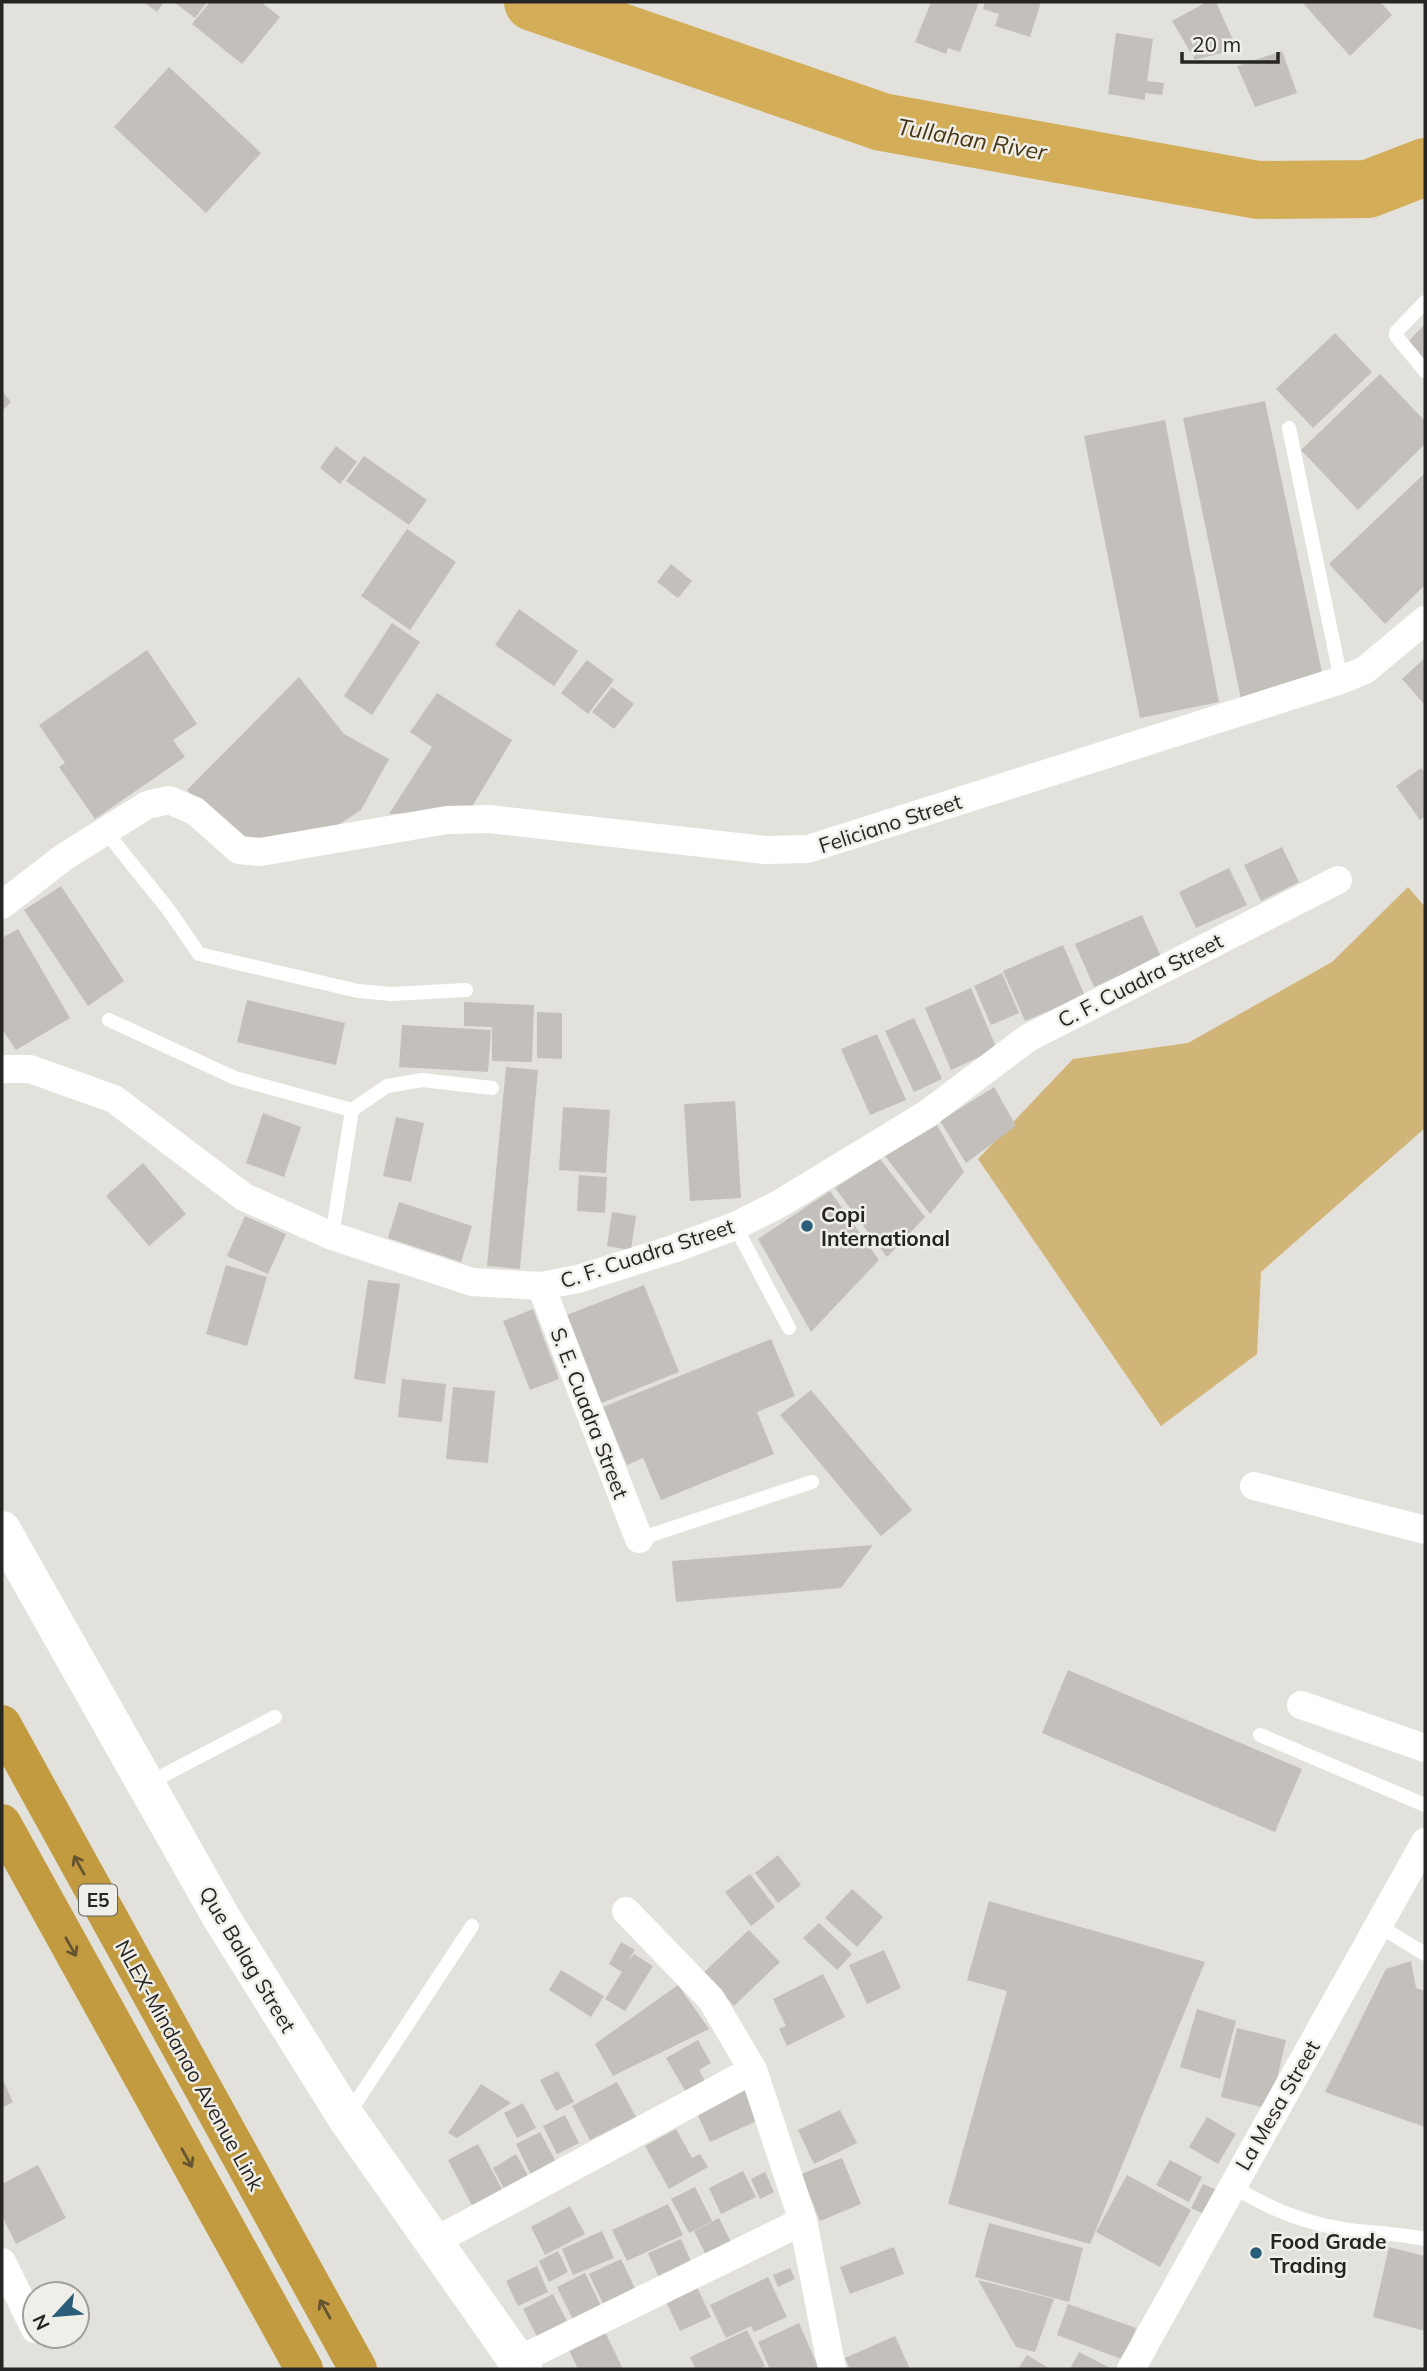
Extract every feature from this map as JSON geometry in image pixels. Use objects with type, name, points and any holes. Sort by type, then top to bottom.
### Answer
[{"type":"highway","name":"NLEX-Mindanao Avenue Link","points":[[2,1724],[358,2369]]},
{"type":"highway","name":"E5","points":[[2,1823],[304,2369]]},
{"type":"street","name":"Feliciano Street","points":[[106,832],[147,805],[169,800],[195,811],[239,850],[260,852],[447,820],[489,819],[765,850],[808,849],[1341,680],[1365,670],[1425,620]]},
{"type":"street","points":[[2,905],[64,857],[106,832]]},
{"type":"street","name":"C. F. Cuadra Street","points":[[2,1069],[30,1069],[114,1099],[244,1197],[332,1236],[472,1282],[541,1286],[614,1268],[736,1226],[779,1204],[927,1114],[1028,1038],[1338,880]]},
{"type":"street","name":"S. E. Cuadra Street","points":[[541,1286],[639,1539]]},
{"type":"street","points":[[1254,1486],[1425,1530]]},
{"type":"street","name":"Que Balag Street","points":[[2,1530],[220,1917],[346,2117],[520,2365]]},
{"type":"street","points":[[1301,1705],[1425,1748]]},
{"type":"street","name":"La Mesa Street","points":[[1131,2369],[1425,1842]]},
{"type":"street","points":[[626,1911],[711,1999],[753,2070],[803,2221],[832,2369]]},
{"type":"street","points":[[435,2241],[753,2070]]},
{"type":"street","points":[[520,2365],[803,2221]]},
{"type":"street","points":[[2,2262],[21,2301]]},
{"type":"lane","points":[[1425,302],[1396,332],[1396,337],[1425,371]]},
{"type":"lane","points":[[1289,428],[1341,680]]},
{"type":"lane","points":[[106,832],[168,909],[198,954],[358,991],[391,995],[466,990]]},
{"type":"lane","points":[[109,1020],[235,1078],[352,1110]]},
{"type":"lane","points":[[332,1236],[352,1110],[387,1086],[422,1080],[492,1088]]},
{"type":"lane","points":[[736,1226],[789,1328]]},
{"type":"lane","points":[[639,1539],[812,1482]]},
{"type":"lane","points":[[146,1785],[275,1717]]},
{"type":"lane","points":[[1260,1735],[1425,1805]]},
{"type":"lane","points":[[346,2117],[472,1926]]},
{"type":"lane","points":[[1379,1926],[1425,1954]]},
{"type":"lane","points":[[1232,2185],[1257,2202],[1291,2216],[1347,2230],[1425,2239]]},
{"type":"shaded area","points":[[1408,887],[1425,907],[1425,1128],[1261,1272],[1257,1354],[1161,1426],[978,1159],[1073,1059],[1188,1043],[1332,962]]},
{"type":"building","points":[[144,2],[164,2],[157,12]]},
{"type":"building","points":[[174,2],[207,2],[195,18]]},
{"type":"building","points":[[210,2],[261,2],[280,17],[242,64],[192,24]]},
{"type":"building","points":[[931,2],[979,2],[960,52],[948,48],[946,54],[915,42]]},
{"type":"building","points":[[985,2],[1041,2],[1030,37],[995,26],[999,14],[983,9]]},
{"type":"building","points":[[1207,2],[1216,2],[1237,49],[1195,60],[1172,21]]},
{"type":"building","points":[[1302,2],[1380,2],[1392,15],[1350,56]]},
{"type":"building","points":[[1116,33],[1153,39],[1147,81],[1164,83],[1162,95],[1145,93],[1145,100],[1108,94]]},
{"type":"building","points":[[1282,51],[1297,93],[1255,107],[1237,66]]},
{"type":"building","points":[[169,67],[261,153],[206,213],[114,127]]},
{"type":"building","points":[[1425,324],[1425,363],[1406,344]]},
{"type":"building","points":[[1335,333],[1372,372],[1313,428],[1276,389]]},
{"type":"building","points":[[1380,374],[1425,421],[1425,444],[1358,510],[1301,450]]},
{"type":"building","points":[[2,391],[11,402],[2,411]]},
{"type":"building","points":[[1265,401],[1324,682],[1241,699],[1183,418]]},
{"type":"building","points":[[1165,420],[1219,702],[1140,718],[1084,436]]},
{"type":"building","points":[[336,446],[357,462],[340,484],[320,468]]},
{"type":"building","points":[[364,456],[427,500],[409,525],[346,481]]},
{"type":"building","points":[[1425,473],[1425,585],[1385,624],[1329,564]]},
{"type":"building","points":[[407,529],[456,562],[410,630],[361,596]]},
{"type":"building","points":[[671,564],[692,581],[678,598],[657,582]]},
{"type":"building","points":[[519,609],[578,651],[554,686],[495,645]]},
{"type":"building","points":[[392,623],[420,642],[372,715],[344,696]]},
{"type":"building","points":[[147,650],[197,724],[173,740],[185,757],[95,819],[59,767],[65,763],[39,725]]},
{"type":"building","points":[[1425,658],[1425,705],[1402,679]]},
{"type":"building","points":[[587,660],[614,680],[588,714],[561,693]]},
{"type":"building","points":[[299,677],[344,734],[389,759],[361,810],[335,827],[236,845],[187,790]]},
{"type":"building","points":[[612,687],[634,704],[614,729],[592,712]]},
{"type":"building","points":[[437,693],[512,740],[470,810],[389,814],[432,747],[410,732]]},
{"type":"building","points":[[1421,768],[1425,773],[1425,816],[1420,820],[1396,786]]},
{"type":"building","points":[[1282,847],[1299,882],[1261,901],[1244,865]]},
{"type":"building","points":[[1229,868],[1247,905],[1196,928],[1179,892]]},
{"type":"building","points":[[61,886],[124,981],[88,1006],[24,910]]},
{"type":"building","points":[[1142,915],[1161,957],[1094,987],[1075,944]]},
{"type":"building","points":[[18,929],[70,1018],[16,1050],[2,1029],[2,938]]},
{"type":"building","points":[[1063,945],[1085,996],[1025,1021],[1003,971]]},
{"type":"building","points":[[1002,973],[1019,1013],[991,1025],[974,986]]},
{"type":"building","points":[[971,988],[997,1049],[951,1070],[925,1008]]},
{"type":"building","points":[[247,1000],[345,1023],[336,1065],[237,1042]]},
{"type":"building","points":[[464,1002],[534,1005],[532,1062],[492,1061],[492,1027],[464,1026]]},
{"type":"building","points":[[537,1012],[562,1013],[562,1059],[537,1058]]},
{"type":"building","points":[[914,1018],[942,1079],[914,1092],[885,1031]]},
{"type":"building","points":[[402,1025],[491,1030],[488,1072],[399,1067]]},
{"type":"building","points":[[877,1034],[906,1100],[870,1115],[841,1049]]},
{"type":"building","points":[[506,1067],[538,1070],[520,1269],[487,1266]]},
{"type":"building","points":[[994,1087],[1016,1126],[966,1163],[940,1121]]},
{"type":"building","points":[[735,1101],[741,1198],[690,1201],[684,1104]]},
{"type":"building","points":[[563,1107],[610,1110],[606,1173],[559,1170]]},
{"type":"building","points":[[263,1113],[301,1127],[284,1177],[246,1163]]},
{"type":"building","points":[[396,1117],[424,1123],[411,1182],[383,1176]]},
{"type":"building","points":[[937,1125],[964,1172],[930,1214],[885,1156]]},
{"type":"building","points":[[880,1159],[925,1217],[887,1257],[835,1188]]},
{"type":"building","points":[[143,1163],[186,1214],[149,1246],[106,1196]]},
{"type":"building","points":[[579,1175],[607,1177],[605,1213],[577,1211]]},
{"type":"building","points":[[830,1191],[879,1260],[811,1332],[758,1239]]},
{"type":"building","points":[[399,1202],[472,1226],[461,1262],[388,1238]]},
{"type":"building","points":[[612,1212],[636,1216],[631,1250],[607,1246]]},
{"type":"building","points":[[245,1216],[286,1234],[268,1274],[227,1256]]},
{"type":"building","points":[[226,1265],[267,1277],[247,1346],[206,1334]]},
{"type":"building","points":[[368,1280],[400,1284],[385,1384],[354,1379]]},
{"type":"building","points":[[644,1285],[679,1372],[599,1404],[564,1316]]},
{"type":"building","points":[[533,1309],[559,1379],[530,1390],[503,1321]]},
{"type":"building","points":[[771,1339],[795,1396],[757,1412],[774,1454],[661,1500],[643,1458],[627,1465],[603,1407]]},
{"type":"building","points":[[402,1379],[446,1384],[442,1422],[398,1417]]},
{"type":"building","points":[[453,1387],[495,1391],[488,1463],[446,1459]]},
{"type":"building","points":[[811,1390],[912,1510],[881,1536],[780,1415]]},
{"type":"building","points":[[873,1545],[841,1588],[676,1602],[672,1561]]},
{"type":"building","points":[[1068,1670],[1302,1769],[1275,1832],[1042,1733]]},
{"type":"building","points":[[778,1855],[801,1885],[778,1903],[755,1873]]},
{"type":"building","points":[[750,1874],[775,1907],[751,1926],[725,1892]]},
{"type":"building","points":[[852,1889],[883,1917],[857,1947],[825,1918]]},
{"type":"building","points":[[989,1901],[1205,1962],[1090,2244],[948,2204],[1007,1991],[967,1980]]},
{"type":"building","points":[[819,1923],[852,1954],[837,1970],[803,1938]]},
{"type":"building","points":[[749,1930],[780,1962],[734,2006],[703,1973]]},
{"type":"building","points":[[621,1942],[635,1950],[627,1962],[634,1954],[653,1966],[625,2011],[605,1999],[622,1972],[609,1964]]},
{"type":"building","points":[[884,1950],[901,1988],[867,2004],[849,1965]]},
{"type":"building","points":[[1411,1961],[1416,1988],[1425,1991],[1425,2127],[1325,2092],[1386,1969]]},
{"type":"building","points":[[561,1970],[604,1996],[591,2017],[549,1990]]},
{"type":"building","points":[[823,1974],[845,2017],[787,2046],[779,2029],[786,2026],[773,1999]]},
{"type":"building","points":[[678,1985],[709,2029],[613,2076],[595,2044]]},
{"type":"building","points":[[1197,2009],[1236,2021],[1220,2079],[1180,2067]]},
{"type":"building","points":[[1237,2028],[1286,2040],[1270,2109],[1221,2097]]},
{"type":"building","points":[[698,2040],[711,2063],[699,2070],[705,2081],[686,2092],[666,2058]]},
{"type":"building","points":[[558,2071],[574,2102],[556,2111],[540,2080]]},
{"type":"building","points":[[2,2078],[13,2102],[2,2108]]},
{"type":"building","points":[[617,2082],[636,2117],[590,2140],[572,2106]]},
{"type":"building","points":[[481,2084],[511,2103],[457,2138],[448,2133]]},
{"type":"building","points":[[743,2086],[759,2120],[710,2142],[695,2109]]},
{"type":"building","points":[[523,2103],[536,2128],[517,2138],[504,2113]]},
{"type":"building","points":[[840,2110],[857,2143],[814,2164],[798,2130]]},
{"type":"building","points":[[565,2115],[579,2143],[557,2154],[543,2126]]},
{"type":"building","points":[[1207,2117],[1236,2134],[1218,2164],[1189,2147]]},
{"type":"building","points":[[676,2129],[692,2158],[700,2154],[708,2167],[669,2189],[645,2146]]},
{"type":"building","points":[[540,2132],[557,2164],[532,2177],[516,2144]]},
{"type":"building","points":[[478,2144],[503,2191],[473,2207],[448,2160]]},
{"type":"building","points":[[516,2154],[532,2183],[508,2196],[493,2168]]},
{"type":"building","points":[[842,2158],[861,2204],[820,2221],[801,2174]]},
{"type":"building","points":[[1170,2160],[1202,2177],[1189,2202],[1156,2185]]},
{"type":"building","points":[[38,2165],[66,2218],[16,2244],[2,2216],[2,2184]]},
{"type":"building","points":[[743,2171],[756,2197],[721,2214],[709,2188]]},
{"type":"building","points":[[765,2172],[774,2192],[760,2199],[751,2179]]},
{"type":"building","points":[[1127,2175],[1191,2210],[1160,2267],[1096,2232]]},
{"type":"building","points":[[1203,2184],[1217,2190],[1206,2215],[1191,2208]]},
{"type":"building","points":[[695,2187],[712,2221],[689,2233],[671,2199]]},
{"type":"building","points":[[668,2204],[683,2235],[627,2261],[612,2230]]},
{"type":"building","points":[[570,2206],[585,2234],[545,2255],[531,2227]]},
{"type":"building","points":[[719,2218],[735,2250],[710,2263],[694,2231]]},
{"type":"building","points":[[989,2223],[1083,2248],[1069,2302],[975,2277]]},
{"type":"building","points":[[602,2231],[614,2258],[573,2275],[562,2249]]},
{"type":"building","points":[[681,2239],[695,2270],[662,2285],[648,2253]]},
{"type":"building","points":[[894,2247],[904,2274],[850,2294],[840,2267]]},
{"type":"building","points":[[1389,2247],[1425,2256],[1425,2331],[1373,2317]]},
{"type":"building","points":[[558,2251],[568,2272],[549,2282],[539,2261]]},
{"type":"building","points":[[621,2259],[639,2297],[607,2312],[589,2274]]},
{"type":"building","points":[[537,2266],[548,2292],[518,2306],[506,2281]]},
{"type":"building","points":[[790,2268],[795,2279],[778,2287],[773,2275]]},
{"type":"building","points":[[585,2273],[605,2314],[577,2328],[557,2287]]},
{"type":"building","points":[[768,2277],[787,2317],[754,2332],[751,2326],[726,2338],[710,2305]]},
{"type":"building","points":[[978,2280],[1054,2299],[1035,2352],[1016,2347]]},
{"type":"building","points":[[697,2287],[711,2317],[680,2331],[666,2302]]},
{"type":"building","points":[[553,2294],[571,2329],[541,2344],[523,2309]]},
{"type":"building","points":[[1068,2304],[1136,2328],[1124,2360],[1057,2335]]},
{"type":"building","points":[[799,2323],[819,2369],[770,2369],[758,2342]]},
{"type":"building","points":[[604,2330],[623,2369],[578,2369],[568,2348]]},
{"type":"building","points":[[747,2330],[765,2366],[758,2369],[696,2369],[690,2357]]},
{"type":"building","points":[[895,2336],[910,2369],[850,2369],[845,2358]]},
{"type":"building","points":[[1079,2352],[1112,2369],[1070,2369]]},
{"type":"building","points":[[1027,2355],[1050,2369],[1018,2369]]},
{"type":"waterway","name":"Tullahan River","points":[[533,2],[882,122],[1258,190],[1368,189],[1425,167]]},
{"type":"waterway","points":[[1406,174],[1425,179]]},
{"type":"place","name":"Copi International","points":[[807,1226]]},
{"type":"place","name":"Food Grade Trading","points":[[1256,2253]]}]
